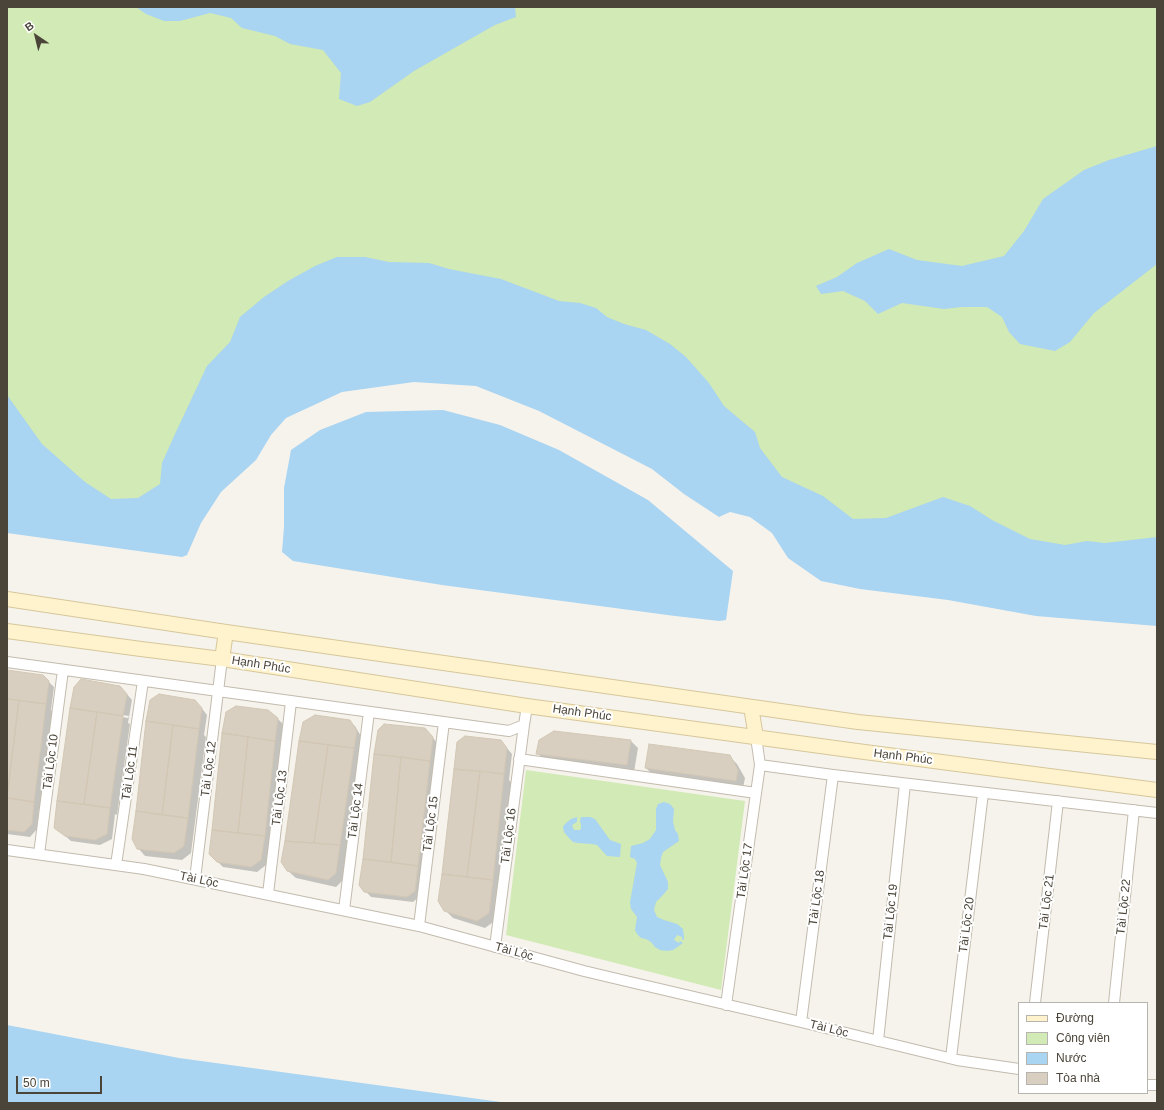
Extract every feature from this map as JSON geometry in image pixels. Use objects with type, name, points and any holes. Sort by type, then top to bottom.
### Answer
[{"type":"street","points":[[7,599],[226,632],[858,722],[1157,752]]},
{"type":"street","name":"Hạnh Phúc","points":[[7,630],[222,659],[527,706],[1157,790]]},
{"type":"street","points":[[222,659],[226,632]]},
{"type":"street","name":"Tài Lộc 12","points":[[195,879],[222,659]]},
{"type":"street","points":[[7,662],[509,731],[524,725]]},
{"type":"street","name":"Tài Lộc 10","points":[[39,854],[63,670]]},
{"type":"street","name":"Tài Lộc 11","points":[[116,865],[143,681]]},
{"type":"street","name":"Tài Lộc 13","points":[[268,894],[291,702]]},
{"type":"street","name":"Tài Lộc 16","points":[[495,947],[527,706]]},
{"type":"street","points":[[751,707],[756,737]]},
{"type":"street","name":"Tài Lộc 14","points":[[344,910],[369,712]]},
{"type":"street","name":"Tài Lộc 15","points":[[419,926],[444,722]]},
{"type":"street","name":"Tài Lộc 17","points":[[726,1005],[760,765],[756,737]]},
{"type":"street","points":[[519,759],[756,793]]},
{"type":"street","points":[[760,765],[905,784],[1157,813]]},
{"type":"street","name":"Tài Lộc 18","points":[[801,1022],[834,775]]},
{"type":"street","name":"Tài Lộc 19","points":[[878,1041],[905,784]]},
{"type":"street","name":"Tài Lộc 20","points":[[951,1058],[983,793]]},
{"type":"street","name":"Tài Lộc 21","points":[[1035,1002],[1058,801]]},
{"type":"street","name":"Tài Lộc 22","points":[[1114,1002],[1134,810]]},
{"type":"street","name":"Tài Lộc","points":[[7,850],[144,869],[419,926],[584,971],[726,1005],[951,1058],[1018,1069]]},
{"type":"green space","points":[[7,7],[1157,7],[1157,551],[873,542],[742,471],[362,341],[137,520],[7,485]]},
{"type":"green space","points":[[526,770],[745,801],[721,990],[506,935]]},
{"type":"water","points":[[136,7],[515,7],[516,17],[495,25],[414,71],[370,102],[357,106],[339,99],[341,73],[323,50],[290,44],[275,36],[242,28],[231,18],[210,13],[180,21],[164,21],[146,14]]},
{"type":"water","points":[[1157,146],[1157,264],[1094,313],[1070,342],[1055,351],[1020,344],[1009,332],[1002,317],[987,307],[944,309],[902,303],[878,314],[865,301],[843,291],[821,294],[816,286],[837,277],[857,263],[889,249],[917,260],[962,266],[1004,256],[1024,231],[1043,199],[1084,170],[1109,160]]},
{"type":"water","points":[[337,257],[365,257],[389,262],[429,263],[449,269],[501,279],[559,301],[580,303],[596,308],[607,317],[624,324],[646,330],[670,344],[686,357],[709,383],[724,406],[755,432],[760,448],[782,477],[823,496],[853,519],[886,518],[943,497],[970,506],[992,520],[1030,539],[1065,545],[1087,541],[1105,543],[1157,537],[1157,626],[1036,616],[948,600],[860,589],[821,581],[788,558],[772,533],[750,517],[730,512],[719,517],[684,494],[652,469],[539,411],[476,386],[414,382],[342,392],[286,418],[271,435],[256,460],[221,492],[201,523],[187,555],[182,557],[7,533],[7,395],[42,444],[85,482],[111,499],[138,498],[160,484],[162,463],[207,366],[230,342],[240,317],[264,297],[288,281],[315,266]]},
{"type":"water","points":[[443,410],[500,425],[559,450],[648,500],[733,571],[726,620],[719,621],[675,616],[442,585],[293,561],[282,552],[284,527],[284,488],[291,450],[320,430],[366,412]]},
{"type":"water","points":[[664,802],[670,804],[674,809],[673,822],[679,841],[663,852],[660,865],[668,882],[668,889],[656,902],[654,910],[657,917],[677,924],[683,929],[684,936],[684,940],[682,937],[677,935],[674,940],[679,943],[680,941],[683,943],[673,950],[667,951],[660,950],[651,942],[641,938],[637,934],[635,930],[637,917],[631,909],[630,902],[637,863],[635,859],[630,857],[631,846],[643,843],[650,839],[656,830],[656,809],[658,804]]},
{"type":"water","points":[[577,817],[577,822],[572,825],[574,830],[580,830],[581,817],[590,817],[595,819],[610,840],[621,844],[620,857],[607,856],[597,845],[573,842],[564,832],[563,827],[571,819]]},
{"type":"water","points":[[7,1025],[179,1058],[508,1103],[7,1103]]},
{"type":"building","points":[[7,670],[43,675],[49,681],[46,704],[7,699]]},
{"type":"building","points":[[81,679],[120,686],[127,694],[123,716],[70,708],[74,687]]},
{"type":"building","points":[[159,694],[195,700],[202,708],[199,729],[146,721],[150,700]]},
{"type":"building","points":[[7,699],[19,700],[7,797]]},
{"type":"building","points":[[19,700],[46,704],[34,802],[7,798]]},
{"type":"building","points":[[236,706],[268,710],[278,718],[275,741],[222,733],[226,712]]},
{"type":"building","points":[[70,708],[97,712],[84,804],[57,801]]},
{"type":"building","points":[[97,712],[123,716],[110,808],[84,804]]},
{"type":"building","points":[[315,715],[350,720],[357,731],[354,748],[299,741],[303,722]]},
{"type":"building","points":[[146,721],[173,725],[162,815],[136,811]]},
{"type":"building","points":[[384,724],[425,728],[433,737],[430,761],[374,754],[378,730]]},
{"type":"building","points":[[173,725],[199,729],[188,818],[162,815]]},
{"type":"building","points":[[554,731],[631,740],[627,765],[536,754],[539,740]]},
{"type":"building","points":[[222,733],[248,737],[238,833],[212,830]]},
{"type":"building","points":[[465,736],[501,740],[507,748],[504,774],[454,769],[457,742]]},
{"type":"building","points":[[248,737],[275,741],[265,836],[238,833]]},
{"type":"building","points":[[299,741],[328,745],[314,843],[285,841]]},
{"type":"building","points":[[649,744],[730,755],[738,770],[736,781],[645,768]]},
{"type":"building","points":[[328,745],[354,748],[340,845],[314,843]]},
{"type":"building","points":[[374,754],[401,757],[391,862],[363,859]]},
{"type":"building","points":[[401,757],[430,761],[418,866],[391,862]]},
{"type":"building","points":[[454,769],[480,771],[467,877],[442,874]]},
{"type":"building","points":[[480,771],[504,774],[493,880],[467,877]]},
{"type":"building","points":[[7,798],[34,802],[32,824],[24,832],[7,830]]},
{"type":"building","points":[[57,801],[110,808],[107,834],[95,840],[65,836],[54,828]]},
{"type":"building","points":[[136,811],[188,818],[184,846],[174,853],[137,849],[132,839]]},
{"type":"building","points":[[212,830],[265,836],[261,860],[251,867],[217,862],[209,854]]},
{"type":"building","points":[[285,841],[340,845],[336,873],[328,880],[287,871],[281,862]]},
{"type":"building","points":[[363,859],[418,866],[415,891],[407,897],[364,892],[359,885]]},
{"type":"building","points":[[442,874],[493,880],[489,913],[477,921],[444,911],[438,901]]}]
